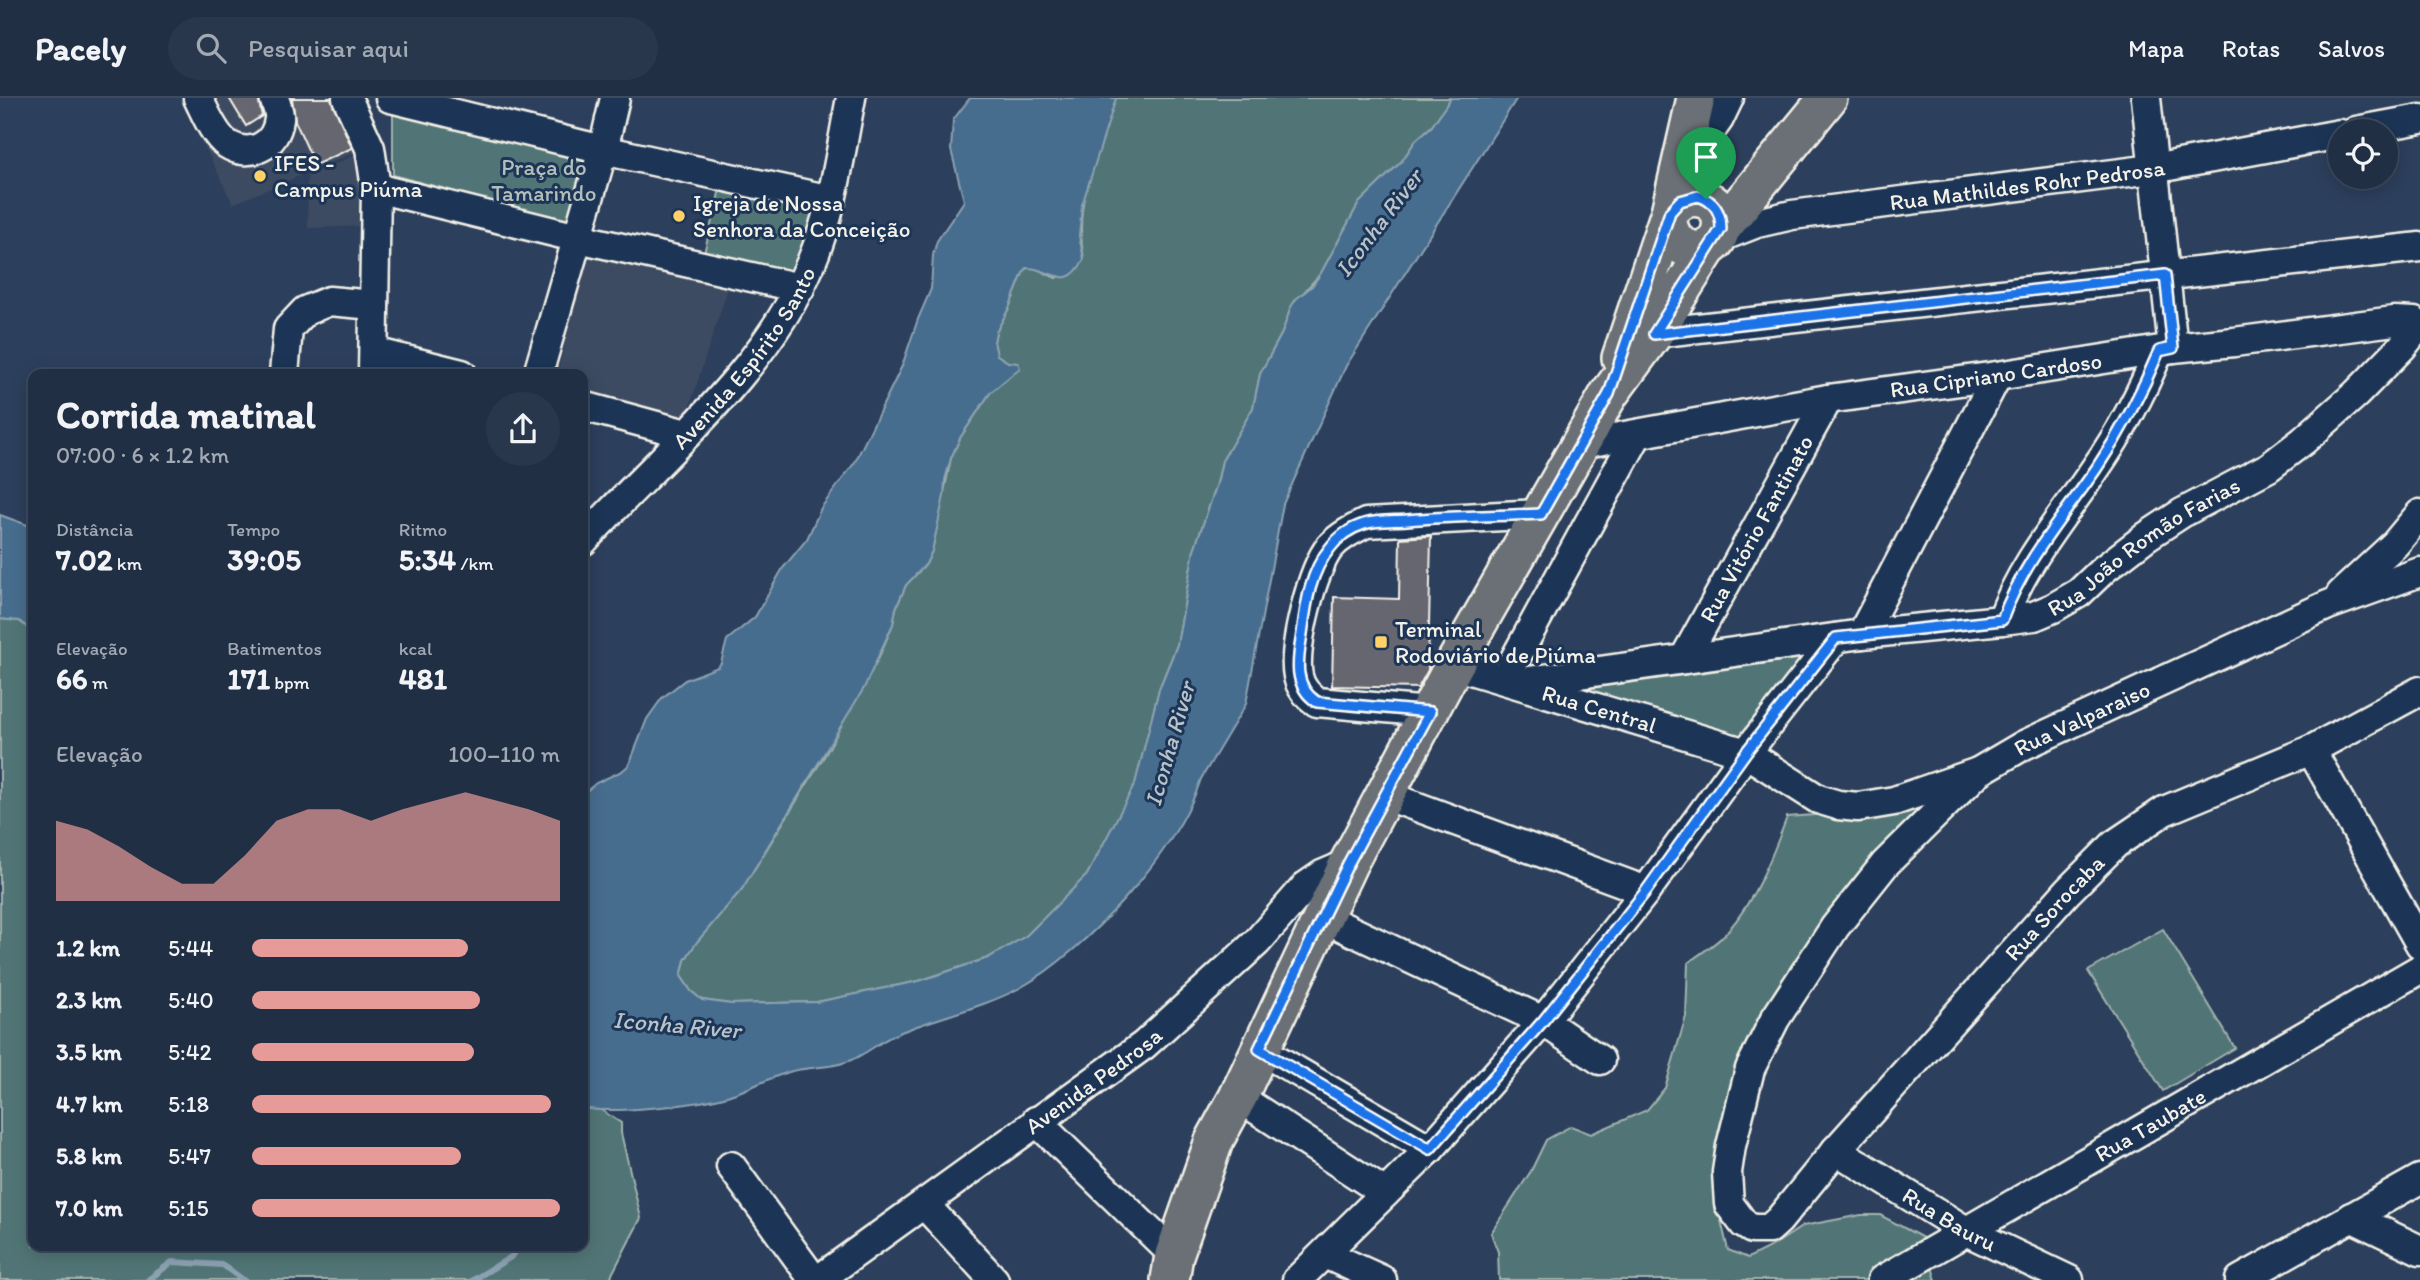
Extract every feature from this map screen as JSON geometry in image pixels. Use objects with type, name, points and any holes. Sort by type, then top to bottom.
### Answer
[{"type":"main road","points":[[1172,1267],[1214,1141],[1238,1097],[1348,864],[1454,665],[1609,394],[1654,334],[1713,223],[1698,98]]},
{"type":"main road","points":[[1609,394],[1669,216],[1698,98]]},
{"type":"main road","points":[[1713,223],[1688,197],[1680,201],[1669,216],[1672,237],[1685,249],[1694,250],[1713,223],[1759,180],[1828,98]]},
{"type":"street","points":[[198,98],[225,142],[239,150],[253,150],[268,145],[275,134],[279,117],[274,98]]},
{"type":"street","points":[[347,98],[370,148],[376,188],[374,363],[423,369]]},
{"type":"street","points":[[390,98],[496,111],[603,150],[831,200]]},
{"type":"street","points":[[538,369],[603,150],[615,98]]},
{"type":"street","name":"Avenida Espírito Santo","points":[[588,536],[686,434],[776,331],[800,288],[822,233],[851,98]]},
{"type":"street","points":[[1702,143],[1719,119],[1729,98]]},
{"type":"street","points":[[2002,620],[2010,599],[2038,550],[2098,466],[2166,349],[2165,275],[2146,98]]},
{"type":"street","points":[[2398,123],[2420,119]]},
{"type":"street","name":"Rua Mathildes Rohr Pedrosa","points":[[1713,223],[1757,223],[1792,215],[2153,169],[2328,136]]},
{"type":"street","points":[[376,188],[800,288]]},
{"type":"street","points":[[1654,334],[2420,247]]},
{"type":"street","points":[[284,369],[288,329],[305,311],[329,301],[374,304]]},
{"type":"street","name":"Rua Cipriano Cardoso","points":[[1581,444],[1828,399],[2166,349],[2394,321],[2414,322]]},
{"type":"street","name":"Rua João Romão Farias","points":[[1510,681],[1849,636],[2034,616],[2079,593],[2104,569],[2182,513],[2269,467],[2303,441],[2356,394],[2402,347],[2413,333],[2414,322]]},
{"type":"street","points":[[1297,1280],[1430,1149],[1543,1021],[1646,891],[1746,752],[1849,636],[1997,376]]},
{"type":"street","name":"Rua Vitório Fantinato","points":[[1684,659],[1828,399]]},
{"type":"street","points":[[588,407],[686,434]]},
{"type":"street","points":[[1510,681],[1637,435]]},
{"type":"street","points":[[1430,712],[1317,702],[1309,697],[1298,677],[1298,660],[1307,597],[1316,571],[1329,548],[1344,534],[1366,523],[1541,514]]},
{"type":"street","points":[[2328,605],[2395,544],[2420,514]]},
{"type":"street","name":"Rua Valparaiso","points":[[1746,752],[1818,799],[1858,807],[1894,801],[1978,772],[2024,745],[2328,605],[2420,572]]},
{"type":"street","name":"Rua Central","points":[[1454,665],[1746,752]]},
{"type":"street","name":"Rua Sorocaba","points":[[1978,772],[1885,864],[1835,927],[1775,1019],[1750,1069],[1727,1172],[1729,1203],[1744,1224],[1752,1229],[1769,1229],[1801,1195],[1836,1150],[2068,891],[2115,844],[2165,811],[2311,750],[2420,691]]},
{"type":"street","points":[[2311,750],[2420,944]]},
{"type":"street","points":[[1385,795],[1646,891]]},
{"type":"street","name":"Avenida Pedrosa","points":[[816,1280],[1144,1045],[1257,942],[1306,886],[1322,875],[1348,864]]},
{"type":"street","points":[[1324,918],[1543,1021],[1601,1060]]},
{"type":"street","name":"Rua Taubate","points":[[1882,1280],[2420,969]]},
{"type":"street","points":[[1259,1049],[1430,1149]]},
{"type":"street","points":[[1238,1097],[1385,1193]]},
{"type":"street","points":[[1036,1121],[1172,1267]]},
{"type":"street","name":"Rua Bauru","points":[[1836,1150],[1966,1231],[2069,1280]]},
{"type":"street","points":[[731,1167],[816,1280]]},
{"type":"street","points":[[2240,1280],[2420,1179]]},
{"type":"street","points":[[924,1204],[994,1280]]},
{"type":"street","points":[[2351,1217],[2420,1250]]},
{"type":"street","points":[[1325,1254],[1382,1280]]},
{"type":"shaded area","name":"IFES - Campus Piúma","points":[[181,98],[342,98],[365,148],[233,204]]},
{"type":"shaded area","points":[[364,152],[366,226],[308,228],[307,175]]},
{"type":"shaded area","points":[[588,252],[729,285],[686,417],[588,392],[588,369],[558,369]]},
{"type":"green space","points":[[1116,98],[1451,98],[1432,126],[1416,140],[1402,161],[1359,203],[1321,273],[1291,307],[1282,333],[1260,374],[1253,408],[1222,461],[1217,484],[1194,550],[1177,645],[1159,689],[1135,785],[1087,875],[1026,936],[988,958],[919,981],[817,1002],[731,1004],[702,1000],[691,991],[681,976],[685,960],[742,889],[825,755],[879,657],[906,585],[926,564],[932,551],[951,458],[960,438],[990,393],[1018,363],[1008,362],[997,355],[994,342],[1023,273],[1027,268],[1035,268],[1056,278],[1084,259],[1081,217],[1084,197]]},
{"type":"green space","name":"Praça do Tamarindo","points":[[393,110],[594,157],[576,224],[393,175]]},
{"type":"green space","points":[[720,189],[821,212],[795,275],[704,253]]},
{"type":"green space","points":[[0,619],[19,621],[28,627],[28,1251],[588,1251],[588,1109],[601,1110],[621,1123],[641,1218],[609,1280],[0,1280]]},
{"type":"green space","points":[[1833,640],[1740,755],[1504,688]]},
{"type":"green space","points":[[1935,789],[1917,831],[1770,1033],[1716,1146],[1715,1195],[1728,1250],[1748,1258],[1803,1226],[1861,1215],[1880,1215],[1923,1238],[1936,1280],[1499,1280],[1498,1252],[1491,1233],[1531,1171],[1546,1140],[1571,1126],[1591,1134],[1647,1110],[1665,1088],[1686,1016],[1688,963],[1723,936],[1737,920],[1769,863],[1787,817],[1870,811]]},
{"type":"green space","points":[[2163,929],[2235,1048],[2163,1091],[2088,971]]},
{"type":"water","name":"Iconha River","points":[[970,98],[1116,98],[1082,205],[1079,236],[1084,259],[1071,275],[1065,277],[1027,268],[1023,273],[994,342],[997,355],[1008,362],[1018,363],[1020,368],[990,393],[960,438],[945,480],[932,551],[926,564],[906,585],[896,608],[893,624],[864,688],[742,889],[685,960],[681,976],[691,991],[702,1000],[731,1004],[817,1002],[919,981],[988,958],[1026,936],[1087,875],[1135,784],[1159,689],[1177,645],[1194,550],[1217,484],[1222,461],[1253,408],[1260,374],[1282,333],[1291,307],[1321,273],[1359,203],[1402,161],[1416,140],[1432,126],[1451,98],[1517,98],[1346,366],[1283,504],[1246,704],[1201,779],[1172,837],[1126,897],[1072,950],[1020,988],[894,1035],[853,1059],[832,1066],[789,1072],[716,1099],[656,1108],[588,1109],[588,790],[629,765],[647,719],[662,698],[685,680],[718,667],[727,640],[755,617],[783,568],[807,539],[821,508],[855,462],[902,366],[931,289],[933,255],[937,241],[964,201],[951,150],[953,120]]},
{"type":"water","points":[[0,515],[28,525],[28,627],[19,621],[0,619]]},
{"type":"building","points":[[229,98],[258,98],[262,116],[246,126]]},
{"type":"building","points":[[292,98],[331,98],[352,148],[315,165],[295,121]]},
{"type":"building","name":"Terminal Rodoviário de Piúma","points":[[1431,536],[1428,670],[1418,688],[1332,686],[1334,597],[1399,599],[1400,538]]},
{"type":"waterway","points":[[473,1280],[511,1257],[515,1251]]},
{"type":"waterway","points":[[148,1280],[172,1262],[223,1265],[243,1280]]},
{"type":"place","name":"IFES - Campus Piúma","points":[[260,176]]},
{"type":"place","name":"Igreja de Nossa Senhora da Conceição","points":[[679,216]]},
{"type":"place","name":"Terminal Rodoviário de Piúma","points":[[1381,642]]},
{"type":"route","points":[[1688,197],[1706,199],[1718,211],[1721,229],[1654,334],[2165,275],[2173,348],[2159,351],[2131,412],[2098,466],[2021,577],[2002,620],[1836,638],[1746,752],[1646,891],[1543,1021],[1430,1149],[1259,1049],[1348,864],[1430,712],[1317,702],[1309,697],[1298,677],[1307,597],[1316,571],[1329,548],[1344,534],[1366,523],[1541,514],[1609,394],[1670,212],[1688,197]]}]
